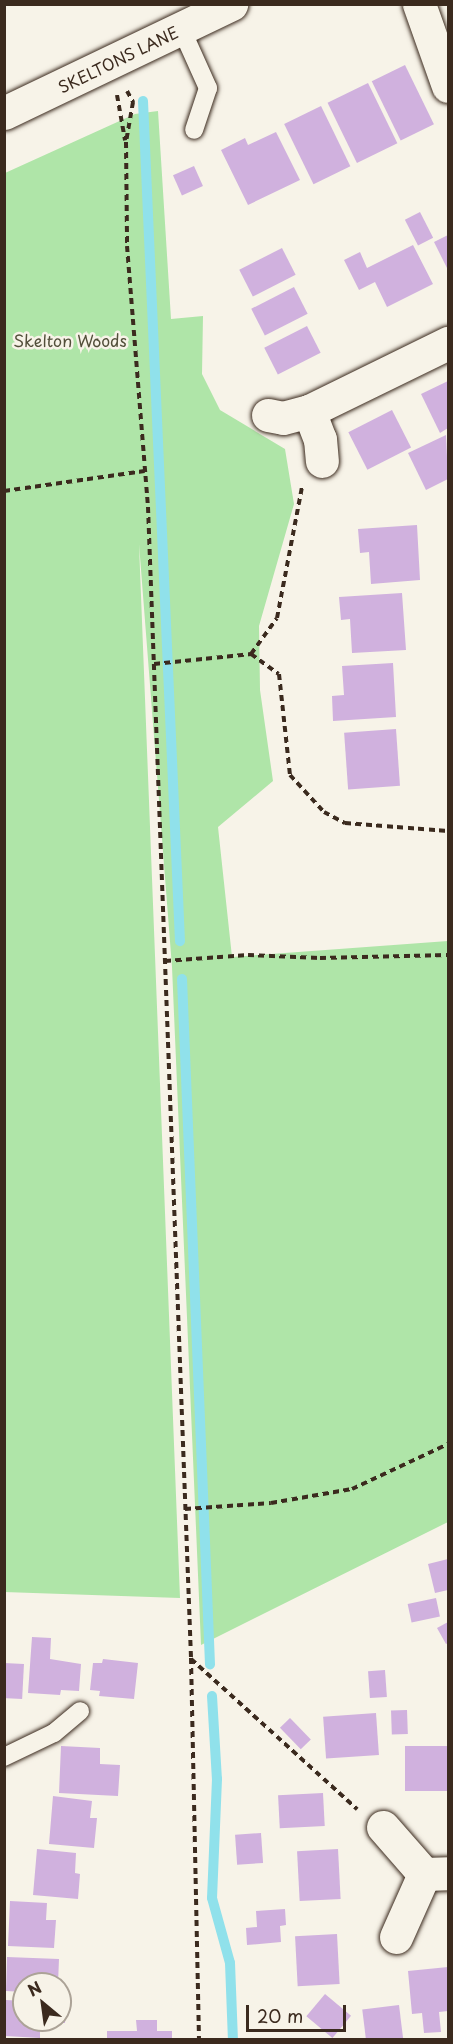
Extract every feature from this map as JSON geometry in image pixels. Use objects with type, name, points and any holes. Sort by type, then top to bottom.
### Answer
[{"type":"street","name":"SKELTONS LANE","points":[[4,114],[231,4]]},
{"type":"street","points":[[419,4],[448,86]]},
{"type":"street","points":[[268,416],[283,418],[309,411],[448,343]]},
{"type":"street","points":[[309,411],[322,461]]},
{"type":"street","points":[[383,1827],[436,1873],[396,1937]]},
{"type":"lane","points":[[181,28],[208,88],[194,130]]},
{"type":"lane","points":[[4,1757],[54,1733],[80,1711]]},
{"type":"path","points":[[112,61],[133,102],[126,142]]},
{"type":"path","points":[[112,61],[126,142],[127,246],[145,471],[154,664],[191,1658],[199,2040]]},
{"type":"path","points":[[250,654],[277,618],[290,561],[298,491],[322,461]]},
{"type":"path","points":[[4,491],[145,471]]},
{"type":"path","points":[[154,664],[250,654],[279,674],[290,775],[324,812],[345,823],[448,831]]},
{"type":"path","points":[[165,961],[248,956],[320,958],[448,955]]},
{"type":"path","points":[[185,1509],[272,1503],[352,1489],[448,1444]]},
{"type":"path","points":[[191,1658],[363,1815],[383,1827]]},
{"type":"green space","name":"Skelton Woods","points":[[158,111],[171,319],[203,316],[202,374],[220,410],[285,449],[294,504],[259,626],[260,690],[273,781],[218,827],[232,957],[448,941],[448,1522],[201,1645],[172,967],[139,544],[180,1598],[4,1592],[5,173],[135,114]]},
{"type":"building","points":[[405,65],[434,124],[401,141],[372,81]]},
{"type":"building","points":[[368,83],[397,143],[357,163],[328,103]]},
{"type":"building","points":[[321,106],[350,166],[314,184],[284,124]]},
{"type":"building","points":[[276,132],[300,180],[248,205],[221,150],[245,138],[248,145]]},
{"type":"building","points":[[194,166],[203,186],[182,195],[173,175]]},
{"type":"building","points":[[420,212],[433,238],[418,246],[405,220]]},
{"type":"building","points":[[448,235],[448,270],[434,242]]},
{"type":"building","points":[[413,245],[433,284],[387,307],[375,282],[359,290],[344,260],[360,252],[367,268]]},
{"type":"building","points":[[282,248],[296,275],[253,297],[239,270]]},
{"type":"building","points":[[294,287],[308,314],[265,336],[251,309]]},
{"type":"building","points":[[307,326],[321,353],[278,375],[264,348]]},
{"type":"building","points":[[448,381],[448,428],[440,433],[421,394]]},
{"type":"building","points":[[392,410],[411,447],[367,470],[348,432]]},
{"type":"building","points":[[446,435],[448,479],[426,490],[408,453]]},
{"type":"building","points":[[417,525],[420,580],[371,584],[369,552],[360,553],[358,529]]},
{"type":"building","points":[[402,593],[406,650],[352,653],[350,619],[341,620],[339,597]]},
{"type":"building","points":[[393,663],[396,717],[333,721],[332,696],[344,695],[342,666]]},
{"type":"building","points":[[396,729],[400,786],[348,789],[344,733]]},
{"type":"building","points":[[448,1559],[448,1590],[435,1593],[428,1564]]},
{"type":"building","points":[[436,1598],[440,1617],[412,1623],[408,1604]]},
{"type":"building","points":[[448,1622],[448,1643],[446,1644],[437,1628]]},
{"type":"building","points":[[32,1637],[51,1638],[50,1659],[81,1664],[79,1691],[61,1690],[60,1695],[28,1693]]},
{"type":"building","points":[[103,1659],[138,1663],[134,1699],[99,1696],[100,1691],[90,1690],[93,1663],[102,1663]]},
{"type":"building","points":[[4,1663],[24,1664],[22,1699],[4,1698]]},
{"type":"building","points":[[385,1670],[387,1697],[370,1698],[368,1671]]},
{"type":"building","points":[[407,1710],[408,1734],[392,1735],[391,1711]]},
{"type":"building","points":[[376,1713],[379,1755],[326,1759],[323,1717]]},
{"type":"building","points":[[290,1718],[311,1740],[301,1749],[280,1728]]},
{"type":"building","points":[[61,1746],[100,1748],[100,1764],[120,1765],[118,1796],[59,1793]]},
{"type":"building","points":[[405,1746],[448,1746],[448,1791],[405,1791]]},
{"type":"building","points":[[323,1793],[325,1826],[280,1828],[278,1795]]},
{"type":"building","points":[[53,1796],[92,1801],[90,1818],[97,1818],[94,1848],[49,1844]]},
{"type":"building","points":[[261,1833],[263,1863],[237,1865],[235,1835]]},
{"type":"building","points":[[37,1849],[76,1853],[75,1873],[80,1874],[78,1899],[33,1895]]},
{"type":"building","points":[[338,1849],[341,1899],[300,1901],[297,1851]]},
{"type":"building","points":[[10,1901],[47,1903],[46,1920],[56,1920],[54,1948],[8,1946]]},
{"type":"building","points":[[285,1909],[286,1925],[280,1926],[281,1942],[247,1945],[246,1928],[257,1927],[256,1911]]},
{"type":"building","points":[[337,1934],[340,1984],[298,1986],[295,1936]]},
{"type":"building","points":[[7,1957],[59,1959],[58,1972],[12,1972],[12,1991],[6,1991]]},
{"type":"building","points":[[448,1967],[448,2011],[439,2012],[441,2032],[424,2033],[422,2013],[412,2014],[408,1971]]},
{"type":"building","points":[[325,1994],[351,2016],[332,2038],[306,2016]]},
{"type":"building","points":[[6,2000],[12,2000],[12,2032],[40,2032],[40,2038],[5,2036]]},
{"type":"building","points":[[399,2005],[403,2040],[366,2040],[362,2010]]},
{"type":"building","points":[[136,2020],[157,2020],[157,2031],[172,2031],[172,2040],[107,2040],[107,2031],[137,2031]]},
{"type":"waterway","points":[[143,101],[180,941]]},
{"type":"waterway","points":[[182,979],[210,1664]]},
{"type":"waterway","points":[[212,1696],[217,1779],[212,1898],[230,1963],[233,2040]]}]
